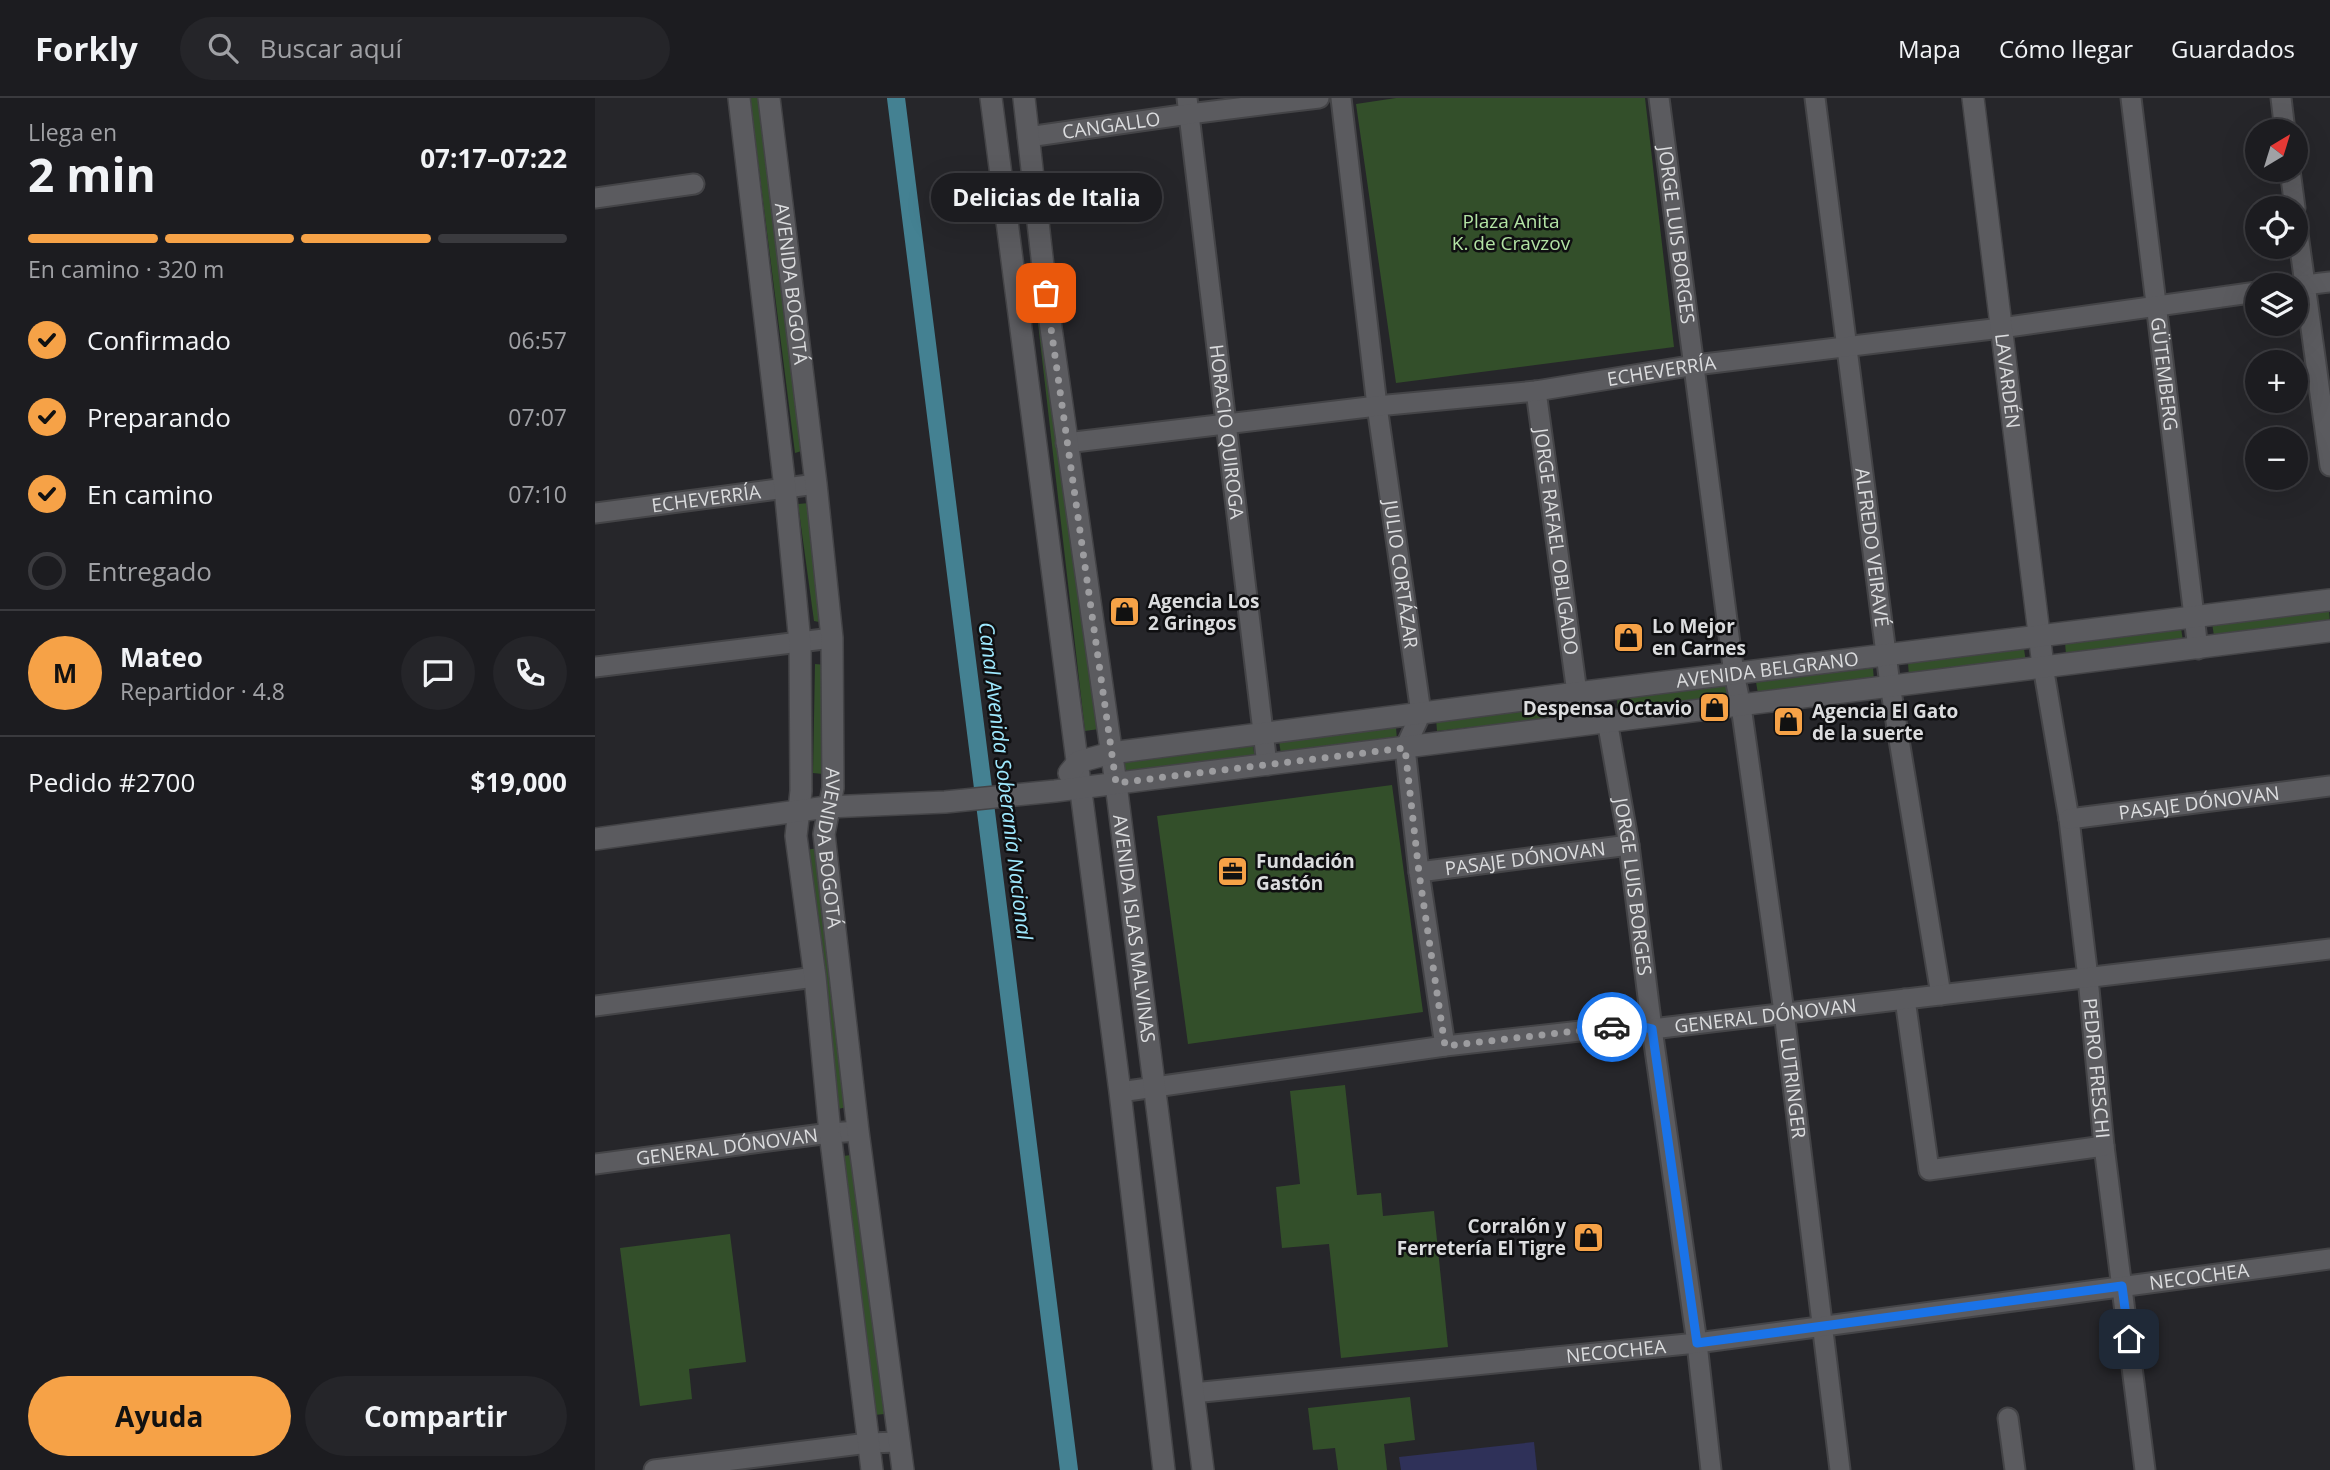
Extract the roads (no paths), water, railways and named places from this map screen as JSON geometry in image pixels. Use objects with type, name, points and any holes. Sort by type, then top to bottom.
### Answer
[{"type":"main road","name":"AVENIDA BOGOTÁ","points":[[739,98],[785,488],[800,643],[801,791],[796,836],[872,1470]]},
{"type":"main road","name":"AVENIDA BOGOTÁ","points":[[769,98],[832,638],[832,788],[824,834],[858,1131],[903,1470]]},
{"type":"main road","name":"AVENIDA ISLAS MALVINAS","points":[[991,98],[1120,1092],[1164,1470]]},
{"type":"main road","name":"AVENIDA ISLAS MALVINAS","points":[[1024,98],[1031,174],[1066,443],[1116,783],[1203,1470]]},
{"type":"main road","name":"LAVARDÉN","points":[[1973,98],[2043,666]]},
{"type":"main road","points":[[1018,318],[1031,174]]},
{"type":"main road","name":"AVENIDA BELGRANO","points":[[1078,762],[1111,753],[2330,600]]},
{"type":"main road","name":"AVENIDA BELGRANO","points":[[595,839],[827,807],[945,802],[1081,788],[2330,631]]},
{"type":"main road","points":[[1055,791],[1078,762]]},
{"type":"street","name":"CANGALLO","points":[[1028,137],[1188,106],[1319,98]]},
{"type":"street","name":"JULIO CORTÁZAR","points":[[1341,98],[1377,406],[1421,713]]},
{"type":"street","name":"JORGE LUIS BORGES","points":[[1659,98],[1734,674],[1741,706]]},
{"type":"street","name":"ALFREDO VEIRAVÉ","points":[[1815,98],[1890,685],[1941,995]]},
{"type":"street","name":"GÜTEMBERG","points":[[2131,98],[2198,649]]},
{"type":"street","points":[[2280,98],[2283,119]]},
{"type":"street","name":"HORACIO QUIROGA","points":[[1188,106],[1267,765]]},
{"type":"street","points":[[595,198],[694,184]]},
{"type":"street","points":[[2308,285],[2330,282]]},
{"type":"street","name":"ECHEVERRÍA","points":[[1066,443],[1377,406],[1536,391],[1695,365],[2001,328],[2245,294]]},
{"type":"street","points":[[2308,334],[2330,466]]},
{"type":"street","name":"JORGE RAFAEL OBLIGADO","points":[[1536,391],[1577,693]]},
{"type":"street","name":"ECHEVERRÍA","points":[[595,512],[816,484]]},
{"type":"street","points":[[595,667],[832,638]]},
{"type":"street","name":"PEDRO FRESCHI","points":[[2043,666],[2069,819],[2104,1146],[2145,1470]]},
{"type":"street","points":[[1577,693],[1607,720]]},
{"type":"street","name":"LUTRINGER","points":[[1741,706],[1784,1012],[1840,1470]]},
{"type":"street","points":[[1421,713],[1405,748],[1419,873],[1445,1046]]},
{"type":"street","name":"JORGE LUIS BORGES","points":[[1607,720],[1629,845],[1652,1029],[1697,1343],[1711,1470]]},
{"type":"street","name":"PASAJE DÓNOVAN","points":[[2069,819],[2330,786]]},
{"type":"street","name":"PASAJE DÓNOVAN","points":[[1419,873],[1629,845]]},
{"type":"street","name":"GENERAL DÓNOVAN","points":[[1120,1092],[1445,1046],[1634,1025],[1652,1029],[2330,949]]},
{"type":"street","points":[[595,1006],[815,977]]},
{"type":"street","points":[[1905,999],[1929,1170],[2104,1146]]},
{"type":"street","name":"GENERAL DÓNOVAN","points":[[595,1164],[858,1131]]},
{"type":"street","name":"NECOCHEA","points":[[1193,1393],[1697,1343],[2330,1259]]},
{"type":"street","points":[[2008,1418],[2015,1470]]},
{"type":"street","points":[[654,1470],[899,1442]]},
{"type":"waterway","name":"Canal Avenida Soberanía Nacional","points":[[896,98],[1069,1470]]},
{"type":"place","name":"Delicias de Italia","points":[[1046,293]]},
{"type":"place","name":"Agencia Los 2 Gringos","points":[[1125,612]]},
{"type":"place","name":"Lo Mejor en Carnes","points":[[1629,637]]},
{"type":"place","name":"Despensa Octavio","points":[[1715,708]]},
{"type":"place","name":"Agencia El Gato de la suerte","points":[[1789,722]]},
{"type":"place","name":"Fundación Gastón","points":[[1233,872]]},
{"type":"place","name":"Corralón y Ferretería El Tigre","points":[[1589,1237]]},
{"type":"park label","name":"Plaza Anita K. de Cravzov","points":[[1511,232]]}]
